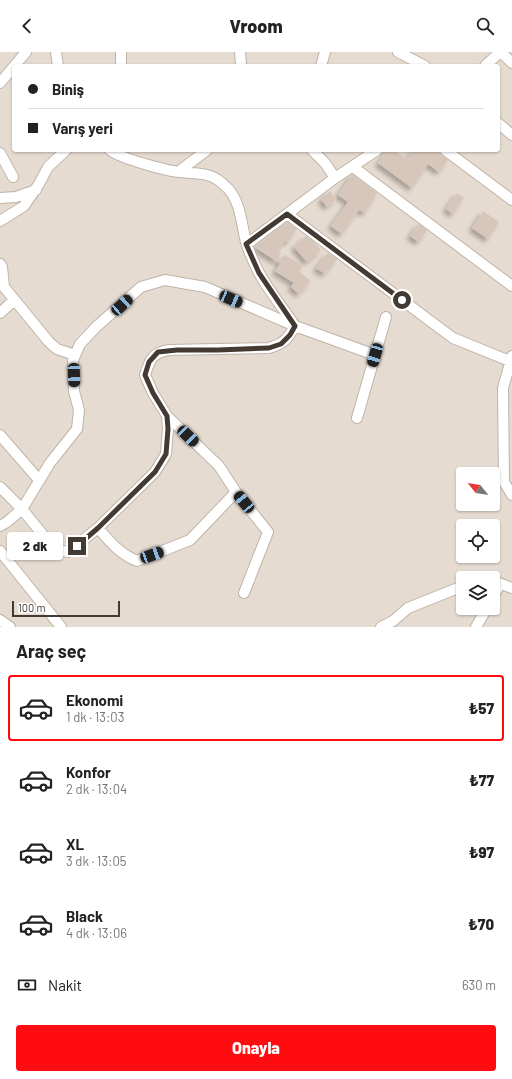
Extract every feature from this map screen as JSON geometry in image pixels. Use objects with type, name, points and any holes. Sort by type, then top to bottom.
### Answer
[{"type":"street","points":[[0,83],[3,71],[26,52]]},
{"type":"street","points":[[56,52],[58,64]]},
{"type":"street","points":[[121,52],[121,64]]},
{"type":"street","points":[[240,52],[241,64]]},
{"type":"street","points":[[321,64],[324,52]]},
{"type":"street","points":[[398,52],[421,64]]},
{"type":"street","points":[[487,64],[500,52],[512,63]]},
{"type":"street","points":[[500,125],[512,135]]},
{"type":"street","points":[[0,221],[24,206],[36,190],[48,167],[64,152]]},
{"type":"street","points":[[113,152],[134,160],[178,172],[205,174],[218,179],[238,202],[246,244],[259,273],[295,326]]},
{"type":"street","points":[[178,172],[204,152]]},
{"type":"street","points":[[314,152],[335,178]]},
{"type":"street","points":[[246,244],[335,178],[374,152]]},
{"type":"street","points":[[448,152],[512,200]]},
{"type":"street","points":[[0,153],[13,177]]},
{"type":"street","points":[[353,167],[512,286]]},
{"type":"street","points":[[0,198],[16,197],[36,190]]},
{"type":"street","points":[[287,214],[453,338],[511,360],[503,388],[503,462],[504,482],[512,495]]},
{"type":"street","points":[[1,266],[4,287],[14,300],[49,342],[57,349],[75,356]]},
{"type":"street","points":[[0,526],[7,522],[22,508],[50,463],[77,429],[79,410],[74,391],[73,360],[80,344],[96,327],[141,288],[165,280],[205,287],[295,326],[375,355]]},
{"type":"street","points":[[0,313],[14,300]]},
{"type":"street","points":[[357,418],[386,317]]},
{"type":"street","points":[[244,593],[268,532],[236,492],[219,466],[167,416],[153,393],[145,375],[149,362],[158,352],[174,350],[269,348],[281,344],[290,335],[295,326]]},
{"type":"street","points":[[0,487],[22,508],[52,546],[59,550],[68,552],[98,528],[155,472],[166,454],[168,429],[167,416]]},
{"type":"street","points":[[0,435],[39,480]]},
{"type":"street","points":[[98,528],[115,547],[126,556],[137,561],[190,540],[236,492]]},
{"type":"street","points":[[0,551],[61,627]]},
{"type":"street","points":[[500,584],[512,588]]},
{"type":"street","points":[[382,627],[393,621],[408,608],[456,589]]},
{"type":"street","points":[[476,627],[483,615]]},
{"type":"street","points":[[0,620],[10,627]]},
{"type":"shaded area","points":[[0,52],[512,52],[512,627],[0,627]]},
{"type":"building","points":[[386,152],[397,152],[407,159],[412,152],[439,152],[448,160],[439,172],[428,164],[412,188],[378,163]]},
{"type":"building","points":[[352,174],[377,193],[365,213],[359,210],[342,234],[331,226],[348,202],[338,195]]},
{"type":"building","points":[[330,191],[336,200],[327,207],[321,199]]},
{"type":"building","points":[[457,193],[464,198],[453,214],[446,209]]},
{"type":"building","points":[[483,211],[499,222],[488,239],[472,228]]},
{"type":"building","points":[[287,222],[297,229],[288,242],[285,241],[278,251],[281,253],[276,261],[256,248],[260,243]]},
{"type":"building","points":[[418,224],[427,230],[419,242],[410,236]]},
{"type":"building","points":[[306,236],[321,250],[307,262],[294,247]]},
{"type":"building","points":[[328,253],[337,259],[325,274],[316,268]]},
{"type":"building","points":[[285,255],[303,266],[299,271],[311,281],[299,294],[291,287],[294,283],[275,271],[280,264],[277,261]]},
{"type":"route","points":[[77,546],[98,528],[155,472],[166,454],[168,429],[167,416],[153,393],[145,375],[149,362],[158,352],[186,349],[218,350],[269,348],[281,344],[290,335],[295,326],[259,273],[246,244],[287,214],[402,300]]}]
